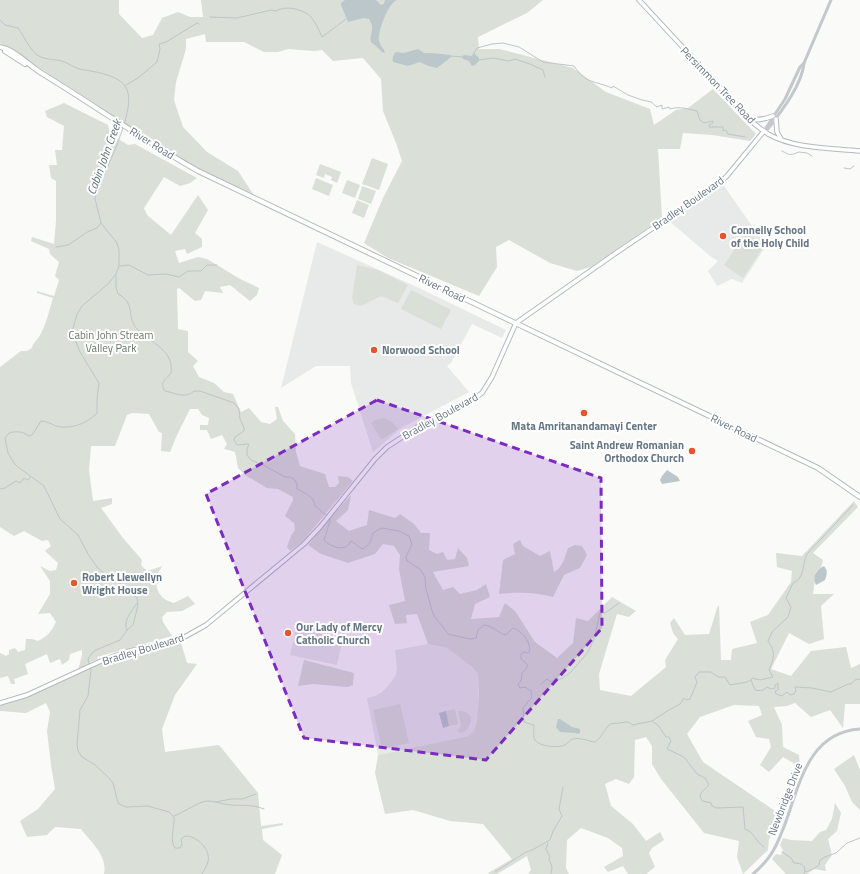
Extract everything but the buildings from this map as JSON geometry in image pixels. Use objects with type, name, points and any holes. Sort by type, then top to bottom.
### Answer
[{"type":"main road","name":"Persimmon Tree Road","points":[[639,0],[748,118],[764,131],[781,140],[800,145],[860,151]]},
{"type":"main road","name":"River Road","points":[[0,47],[8,50],[128,129],[174,157],[224,184],[818,468],[860,497]]},
{"type":"main road","points":[[748,118],[755,120],[774,118],[777,132],[781,140]]},
{"type":"main road","name":"Bradley Boulevard","points":[[0,703],[27,695],[101,661],[131,650],[181,638],[193,633],[212,620],[304,544],[320,527],[375,459],[387,447],[416,428],[466,404],[482,393],[492,377],[516,323],[718,184],[727,176],[764,131]]},
{"type":"street","points":[[764,131],[768,129],[774,118],[789,100],[804,69],[804,63],[831,0]]},
{"type":"street","name":"Newbridge Drive","points":[[753,874],[761,867],[774,850],[806,769],[817,749],[824,742],[834,736],[844,732],[860,729]]},
{"type":"highlighted area","points":[[377,400],[601,478],[602,628],[486,760],[304,738],[206,494]]},
{"type":"shaded area","points":[[345,0],[376,0],[381,5],[384,4],[385,0],[397,0],[387,12],[380,32],[379,41],[385,52],[383,53],[371,42],[372,26],[369,19],[363,18],[348,22],[341,5],[341,3]]},
{"type":"shaded area","points":[[418,49],[424,53],[451,55],[451,57],[437,68],[420,62],[408,66],[393,62],[393,57],[396,52],[404,53]]},
{"type":"shaded area","points":[[474,53],[479,58],[479,61],[472,66],[469,61],[463,59],[462,56],[471,56]]},
{"type":"shaded area","name":"Connelly School of the Holy Child","points":[[722,183],[766,246],[742,283],[732,279],[717,286],[708,271],[718,261],[710,256],[668,220]]},
{"type":"shaded area","name":"Norwood School","points":[[317,242],[417,287],[506,330],[502,338],[472,324],[451,363],[447,366],[469,392],[401,428],[373,452],[351,383],[350,366],[316,366],[281,388]]},
{"type":"shaded area","points":[[667,470],[678,477],[680,481],[662,484],[660,480]]},
{"type":"shaded area","points":[[824,566],[827,573],[825,580],[816,585],[814,580],[816,574],[821,567]]},
{"type":"shaded area","points":[[296,629],[333,636],[333,639],[342,642],[337,665],[290,655]]},
{"type":"shaded area","points":[[428,644],[447,648],[472,667],[478,674],[479,710],[474,731],[468,736],[378,755],[367,698],[382,692],[396,675],[397,668],[395,650]]},
{"type":"shaded area","points":[[446,711],[449,726],[443,728],[439,713]]},
{"type":"shaded area","points":[[558,719],[572,727],[580,729],[580,733],[560,732],[556,727]]},
{"type":"green space","points":[[0,0],[119,0],[119,14],[142,38],[153,35],[162,18],[178,12],[190,17],[203,17],[201,0],[543,0],[527,13],[478,37],[479,49],[499,49],[573,68],[606,92],[650,109],[654,125],[676,110],[688,108],[713,89],[756,134],[750,141],[712,135],[683,133],[680,149],[658,149],[662,218],[591,267],[577,271],[550,263],[509,240],[496,247],[497,267],[479,296],[388,258],[364,243],[383,198],[402,161],[383,111],[381,79],[363,58],[333,61],[322,50],[314,51],[288,49],[278,52],[264,52],[244,42],[206,42],[205,34],[186,39],[186,49],[176,82],[174,100],[183,127],[207,152],[238,171],[255,197],[230,187],[134,132],[130,127],[110,113],[0,43]]},
{"type":"green space","name":"Cabin John Stream Valley Park","points":[[64,103],[108,125],[110,134],[128,145],[135,144],[197,178],[190,183],[180,186],[164,177],[144,208],[147,215],[171,235],[198,195],[208,210],[195,233],[202,239],[202,247],[187,254],[185,249],[175,251],[179,263],[198,257],[207,259],[240,279],[259,288],[257,295],[250,301],[230,285],[220,287],[223,293],[205,291],[201,300],[195,301],[179,288],[177,289],[178,329],[188,331],[188,352],[198,361],[193,366],[199,377],[214,383],[224,392],[233,394],[241,412],[249,408],[261,422],[270,424],[277,419],[275,407],[278,407],[283,421],[295,434],[296,452],[300,466],[325,474],[329,487],[335,487],[339,483],[338,476],[348,477],[353,481],[302,542],[290,551],[287,547],[295,530],[294,523],[285,516],[293,497],[278,489],[267,488],[245,475],[238,468],[235,452],[224,449],[227,444],[222,435],[211,439],[207,430],[200,430],[200,425],[208,425],[209,418],[202,415],[198,409],[190,409],[170,452],[161,451],[162,433],[159,432],[149,414],[132,413],[127,415],[115,446],[91,446],[89,470],[93,501],[112,498],[112,504],[101,508],[123,538],[142,560],[141,565],[147,571],[163,566],[158,573],[156,582],[156,586],[162,597],[174,603],[188,596],[195,604],[182,611],[167,612],[162,617],[163,622],[172,636],[97,657],[98,659],[78,670],[82,650],[70,654],[69,660],[62,665],[60,659],[50,663],[47,654],[25,664],[28,674],[14,679],[15,684],[11,684],[8,676],[0,678],[0,653],[6,656],[9,654],[9,650],[15,648],[18,652],[25,650],[26,639],[38,641],[49,633],[56,622],[50,613],[38,614],[50,594],[50,581],[40,566],[50,571],[56,570],[58,563],[45,551],[51,546],[48,540],[42,541],[24,531],[14,536],[0,527],[0,367],[21,351],[27,351],[32,348],[44,328],[53,298],[37,293],[37,291],[54,296],[59,280],[55,276],[59,262],[50,254],[49,249],[31,241],[32,237],[54,244],[56,221],[56,181],[51,178],[49,165],[57,165],[55,150],[62,150],[64,126],[47,117],[45,111]]},
{"type":"green space","points":[[372,158],[388,164],[379,190],[362,184]]},
{"type":"green space","points":[[320,164],[341,172],[337,183],[331,180],[332,177],[325,174],[324,178],[316,175]]},
{"type":"green space","points":[[316,178],[333,185],[329,196],[312,189]]},
{"type":"green space","points":[[347,180],[360,185],[355,198],[342,193]]},
{"type":"green space","points":[[362,186],[376,191],[371,204],[358,199]]},
{"type":"green space","points":[[357,200],[369,205],[364,218],[352,213]]},
{"type":"green space","points":[[746,233],[764,246],[743,278],[724,265]]},
{"type":"green space","points":[[357,265],[378,270],[408,285],[398,303],[381,296],[361,306],[354,304],[352,298]]},
{"type":"green space","points":[[411,290],[451,310],[441,329],[401,309]]},
{"type":"green space","points":[[385,418],[392,422],[398,429],[381,439],[371,423],[377,419]]},
{"type":"green space","points":[[351,495],[348,510],[336,521],[349,531],[367,525],[369,510],[395,518],[400,514],[414,524],[421,533],[430,533],[429,550],[437,554],[443,552],[447,560],[455,559],[458,548],[467,558],[469,566],[433,572],[443,590],[453,587],[460,594],[477,590],[486,584],[490,597],[475,604],[471,619],[499,617],[505,603],[515,611],[535,642],[557,658],[573,643],[576,618],[588,621],[612,597],[636,611],[629,617],[617,614],[599,674],[600,690],[631,696],[666,667],[665,660],[678,639],[673,633],[670,623],[674,618],[685,635],[709,634],[719,605],[721,660],[731,660],[732,649],[757,643],[750,622],[768,615],[791,582],[792,571],[777,567],[776,553],[802,556],[854,501],[858,507],[813,553],[823,560],[821,567],[816,572],[813,594],[834,594],[821,606],[824,639],[809,644],[789,633],[771,669],[791,676],[811,651],[846,647],[851,668],[860,664],[860,704],[845,704],[843,728],[830,710],[811,717],[795,703],[787,706],[774,707],[782,725],[783,747],[799,755],[800,767],[783,757],[769,772],[760,765],[771,747],[769,739],[756,737],[748,721],[762,715],[759,706],[734,705],[700,717],[687,734],[703,762],[781,815],[769,839],[768,850],[743,874],[737,857],[739,841],[704,833],[661,779],[652,764],[652,746],[646,737],[635,740],[634,777],[629,784],[616,779],[605,784],[611,806],[633,824],[646,841],[660,832],[664,840],[652,848],[649,853],[655,867],[646,874],[628,874],[623,866],[608,872],[604,867],[623,856],[622,848],[608,838],[581,828],[567,840],[566,868],[569,874],[528,874],[531,870],[527,856],[497,874],[489,874],[488,873],[512,859],[483,824],[450,821],[413,810],[385,814],[375,773],[378,755],[468,736],[474,731],[477,721],[479,696],[478,674],[472,667],[447,648],[428,644],[417,614],[406,615],[407,623],[395,624],[389,605],[405,601],[399,569],[400,555],[394,546],[383,544],[375,554],[348,563],[321,554],[308,545]]},
{"type":"green space","points":[[520,540],[523,546],[540,556],[550,551],[554,572],[562,565],[568,548],[575,545],[582,546],[587,555],[580,568],[564,575],[553,597],[526,593],[499,594],[503,560],[515,554],[513,544]]},
{"type":"green space","points":[[181,643],[187,663],[197,664],[175,695],[162,729],[165,752],[219,745],[258,793],[261,826],[283,823],[283,825],[262,829],[263,840],[282,855],[275,874],[104,874],[105,867],[101,855],[81,829],[55,827],[47,835],[27,837],[20,821],[38,809],[55,789],[47,731],[50,712],[46,703],[26,713],[0,711],[0,704],[71,676],[125,652],[151,646]]},
{"type":"green space","points":[[304,660],[354,673],[353,685],[348,687],[313,684],[298,686]]},
{"type":"green space","points":[[400,704],[409,743],[382,749],[373,710]]},
{"type":"green space","points":[[455,709],[458,724],[449,726],[446,711]]},
{"type":"green space","points":[[458,711],[466,712],[471,717],[468,727],[465,731],[460,733],[458,731],[461,725]]},
{"type":"green space","points":[[854,755],[860,770],[860,810],[852,802],[845,786],[834,769]]},
{"type":"green space","points":[[835,803],[841,813],[837,831],[828,839],[832,855],[825,865],[826,871],[814,869],[807,874],[786,874],[772,859],[776,854],[781,855],[783,850],[780,845],[783,838],[812,841],[820,832],[826,830],[832,819]]},
{"type":"waterway","points":[[210,17],[237,18],[271,10],[276,11],[289,8],[308,14],[316,24],[322,37],[346,19]]},
{"type":"waterway","name":"Cabin John Creek","points":[[0,20],[5,25],[18,28],[31,49],[39,56],[62,61],[79,69],[103,74],[121,81],[126,87],[129,102],[124,125]]},
{"type":"waterway","points":[[126,85],[138,78],[157,62],[160,49],[159,44],[166,42],[197,23],[199,24]]},
{"type":"waterway","points":[[474,53],[477,48],[492,44],[503,43],[519,47],[543,62],[574,66],[583,76],[591,81],[612,88],[613,86],[628,95],[651,102],[657,107],[662,105],[662,109],[669,107],[670,109],[680,108],[697,111],[700,120],[704,123],[713,121],[709,127],[723,127],[723,131],[726,130],[728,134],[745,137]]},
{"type":"waterway","points":[[451,56],[462,57]]},
{"type":"waterway","points":[[479,60],[493,58],[509,61],[515,59],[543,70],[545,77]]},
{"type":"waterway","name":"Cabin John Creek","points":[[89,664],[88,659],[91,654],[96,650],[120,640],[127,630],[133,625],[138,605],[137,598],[121,584],[108,577],[97,567],[78,535],[60,519],[44,486],[14,463],[8,453],[5,438],[9,433],[14,432],[21,432],[29,436],[32,435],[41,421],[56,426],[67,427],[84,423],[97,413],[99,383],[80,352],[74,337],[73,328],[77,314],[82,306],[109,283],[116,274],[119,266],[119,250],[117,243],[101,223],[95,199],[123,128]]},
{"type":"waterway","points":[[782,151],[787,154],[799,152],[807,153],[812,156]]},
{"type":"waterway","points":[[844,168],[850,169],[854,166]]},
{"type":"waterway","points":[[56,247],[68,245],[89,231],[97,228],[101,223]]},
{"type":"waterway","points":[[120,266],[129,265],[148,275],[166,274],[179,277],[188,271],[201,271],[207,265],[217,265]]},
{"type":"waterway","points":[[116,276],[116,287],[118,294],[127,302],[134,325],[138,330],[161,348],[169,359],[171,373],[163,383],[163,388],[165,391],[184,395],[188,395],[194,391],[200,391],[234,403],[239,409],[240,419],[244,428],[244,431],[235,437],[234,440],[237,445],[249,444],[247,455],[251,460],[285,477],[294,479],[297,484],[297,489],[313,499],[315,506],[326,515]]},
{"type":"waterway","points":[[0,489],[5,488],[16,481],[20,483],[24,478],[27,480],[30,477]]},
{"type":"waterway","points":[[751,680],[752,678],[760,680],[773,677],[769,670],[773,658],[773,652],[768,641],[772,632],[788,617],[791,607],[786,598],[793,583],[800,578],[807,554],[853,505]]},
{"type":"waterway","points":[[330,519],[324,540],[328,544],[338,548],[348,545],[351,541],[362,549],[370,542],[373,533],[382,528],[399,531],[409,536],[412,544],[406,557],[407,561],[420,569],[425,577],[426,589],[433,614],[448,634],[470,639],[476,638],[478,630],[484,625],[506,635],[513,628],[526,638],[530,649],[529,652],[524,652],[521,654],[521,659],[527,664],[527,668],[522,673],[521,681],[518,684],[520,688],[525,687],[531,691],[532,697],[523,708],[524,722],[534,725],[535,740],[541,744],[554,747],[562,746],[572,739],[595,742],[610,724],[628,722],[633,725],[652,721],[680,704],[684,698],[686,700],[690,699],[697,682],[695,677],[699,672],[711,672],[718,677],[725,677],[730,685],[751,680],[755,690],[760,691],[767,687],[771,689],[775,688],[775,685],[778,683],[778,690],[775,691],[776,694],[782,696],[787,692],[790,695],[794,694],[796,690],[795,687],[812,688],[831,692],[860,679]]},
{"type":"waterway","name":"Cabin John Creek","points":[[127,630],[127,619],[137,603]]},
{"type":"waterway","points":[[541,684],[547,679],[551,682],[555,679],[561,679],[571,672],[588,652],[594,639],[600,613],[605,613],[619,603]]},
{"type":"waterway","name":"Cabin John Creek","points":[[90,667],[91,670],[88,696],[80,710],[77,744],[78,751],[82,757],[94,764],[113,783],[119,804],[126,807],[148,806],[169,812],[174,817],[172,841],[175,848],[180,848],[182,844],[181,839],[185,836],[194,838],[202,844],[208,857],[208,864],[202,874]]},
{"type":"waterway","points":[[653,722],[658,725],[666,737],[669,737],[671,741],[667,749],[684,757],[697,774],[705,778],[709,785],[700,795],[702,801],[711,803],[712,806],[716,808],[743,807],[745,829],[751,832],[764,847]]},
{"type":"waterway","points":[[495,872],[526,852],[550,840],[553,831],[562,816],[559,809],[563,787]]},
{"type":"waterway","points":[[216,802],[231,799],[242,799],[256,794]]},
{"type":"waterway","points":[[174,816],[200,803],[208,801],[229,805],[254,806],[264,809]]},
{"type":"waterway","points":[[805,871],[806,872],[813,869],[819,865],[820,860],[836,853],[847,843],[860,838]]},
{"type":"waterway","points":[[548,843],[546,849],[550,857],[549,859],[552,867],[551,874]]},
{"type":"waterway","points":[[782,852],[791,858],[794,863],[803,866],[805,869],[804,874]]},
{"type":"place","name":"Connelly School of the Holy Child","points":[[723,236]]},
{"type":"place","name":"Norwood School","points":[[374,350]]},
{"type":"place","name":"Mata Amritanandamayi Center","points":[[584,413]]},
{"type":"place","name":"Saint Andrew Romanian Orthodox Church","points":[[692,451]]},
{"type":"place","name":"Robert Llewellyn Wright House","points":[[74,583]]},
{"type":"place","name":"Our Lady of Mercy Catholic Church","points":[[288,633]]}]
